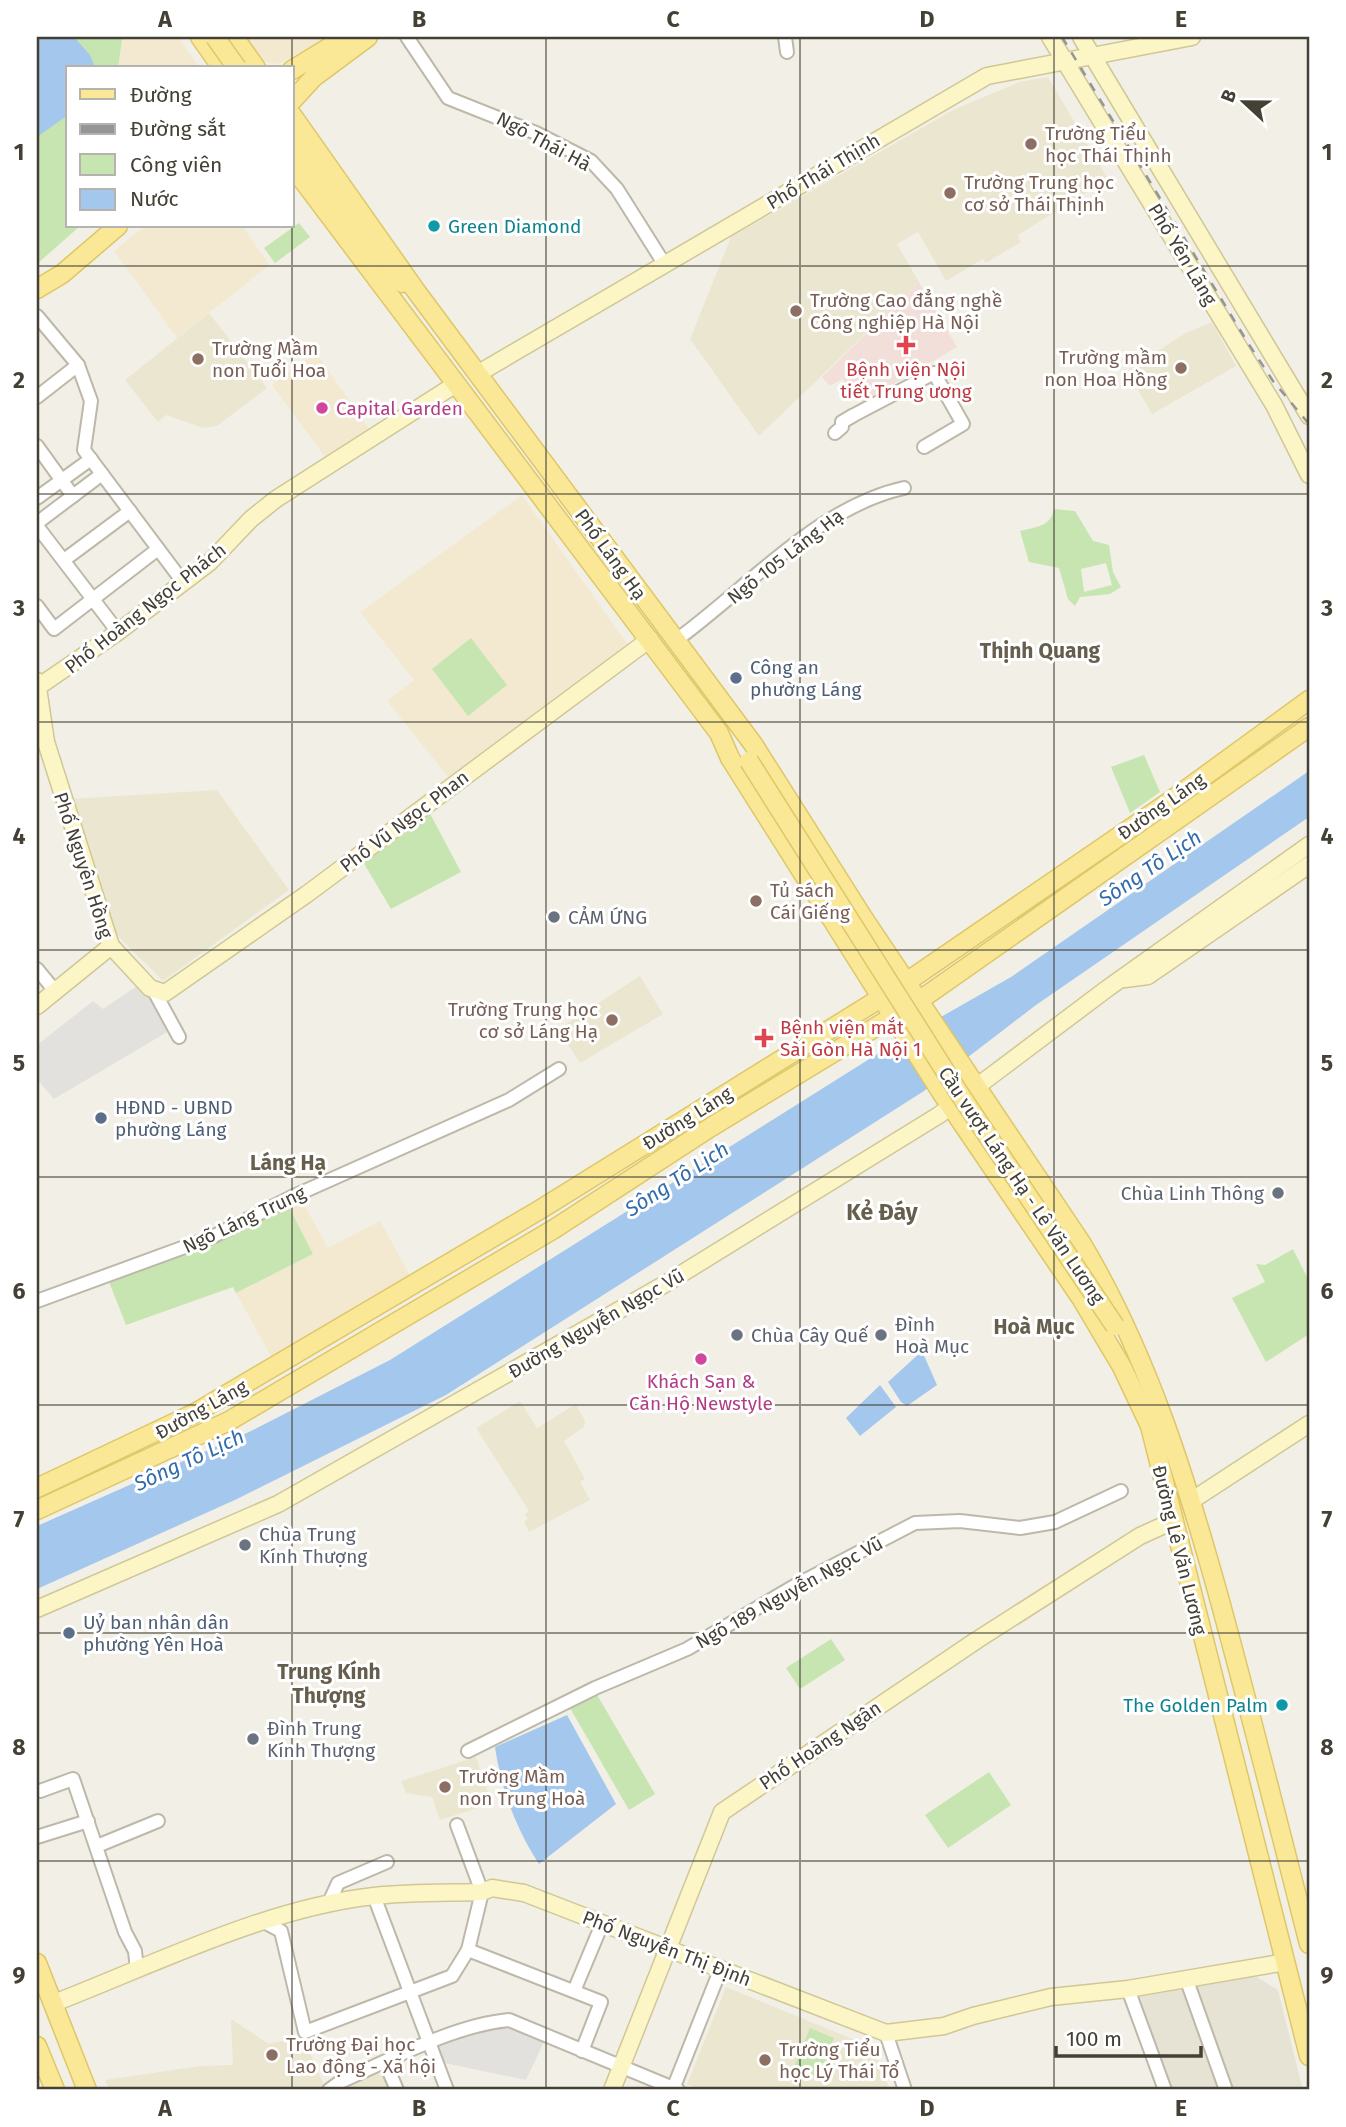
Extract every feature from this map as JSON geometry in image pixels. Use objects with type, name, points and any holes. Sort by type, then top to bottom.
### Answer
[{"type":"main road","points":[[200,37],[213,52],[239,52],[254,66]]},
{"type":"main road","points":[[294,69],[333,45],[361,41]]},
{"type":"main road","points":[[294,100],[314,77],[361,41]]},
{"type":"main road","points":[[225,66],[239,52]]},
{"type":"main road","points":[[296,139],[384,265],[397,289],[400,306]]},
{"type":"main road","name":"Phố Láng Hạ","points":[[296,139],[479,373],[753,744],[864,919],[920,1000]]},
{"type":"main road","name":"Phố Láng Hạ","points":[[294,169],[719,733],[730,758],[894,1017]]},
{"type":"main road","points":[[37,303],[62,274],[116,228]]},
{"type":"main road","points":[[384,265],[416,291]]},
{"type":"main road","points":[[37,289],[62,274]]},
{"type":"main road","points":[[566,531],[584,518]]},
{"type":"main road","name":"Đường Láng","points":[[37,1488],[195,1413],[435,1272],[908,981],[1207,775],[1309,701]]},
{"type":"main road","name":"Cầu vượt Láng Hạ - Lê Văn Lương","points":[[734,720],[749,761],[960,1093],[1115,1326],[1140,1357]]},
{"type":"main road","name":"Đường Láng","points":[[37,1510],[229,1421],[448,1292],[920,1000],[1309,727]]},
{"type":"main road","name":"Cầu vượt Láng Hạ - Lê Văn Lương","points":[[719,733],[749,761]]},
{"type":"main road","points":[[1207,775],[1218,792]]},
{"type":"main road","points":[[842,932],[864,919]]},
{"type":"main road","name":"Đường Lê Văn Lương","points":[[920,1000],[1085,1250],[1113,1298],[1163,1412],[1239,1669],[1309,1944]]},
{"type":"main road","name":"Đường Lê Văn Lương","points":[[894,1017],[946,1099],[1081,1298],[1122,1367],[1150,1426],[1309,2056]]},
{"type":"main road","points":[[988,1161],[1013,1143]]},
{"type":"main road","points":[[435,1272],[448,1292]]},
{"type":"main road","name":"Cầu vượt Láng Hạ - Lê Văn Lương","points":[[1115,1326],[1122,1367]]},
{"type":"main road","points":[[1256,1852],[1283,1842]]},
{"type":"main road","points":[[37,1964],[87,2090]]},
{"type":"main road","points":[[37,2046],[49,2086]]},
{"type":"street","name":"Ngõ Thái Hà","points":[[407,37],[449,98],[536,133],[590,161],[617,189],[665,265]]},
{"type":"street","points":[[785,37],[787,52]]},
{"type":"street","name":"Phố Yên Lãng","points":[[1050,37],[1288,429],[1309,475]]},
{"type":"street","name":"Phố Yên Lãng","points":[[1081,37],[1308,413]]},
{"type":"street","name":"Phố Thái Thịnh","points":[[479,373],[987,76],[1002,71],[1093,58],[1192,37]]},
{"type":"street","points":[[1227,327],[1249,314]]},
{"type":"street","points":[[37,316],[78,365],[91,401],[84,450],[183,582]]},
{"type":"street","points":[[37,397],[78,365]]},
{"type":"street","points":[[835,433],[842,427],[842,422],[878,400],[934,373],[964,424],[924,447]]},
{"type":"street","name":"Phố Hoàng Ngọc Phách","points":[[38,684],[118,632],[183,582],[276,499],[456,384]]},
{"type":"street","points":[[37,446],[74,496]]},
{"type":"street","points":[[37,498],[91,459]]},
{"type":"street","points":[[102,474],[37,524],[118,632]]},
{"type":"street","name":"Ngõ 105 Láng Hạ","points":[[675,641],[834,517],[875,495],[904,488]]},
{"type":"street","points":[[64,560],[130,511]]},
{"type":"street","points":[[37,606],[54,629],[158,549]]},
{"type":"street","name":"Phố Vũ Ngọc Phan","points":[[154,991],[171,991],[236,945],[650,639]]},
{"type":"street","name":"Phố Nguyên Hồng","points":[[38,684],[46,742],[111,946],[154,991]]},
{"type":"street","name":"Đường Nguyễn Ngọc Vũ","points":[[37,1609],[230,1527],[289,1498],[665,1284],[901,1140],[946,1099],[1122,979],[1309,845]]},
{"type":"street","name":"Đường Nguyễn Ngọc Vũ","points":[[1122,979],[1148,976],[1309,865]]},
{"type":"street","points":[[37,1006],[111,946]]},
{"type":"street","points":[[37,969],[55,992]]},
{"type":"street","points":[[154,991],[179,1037]]},
{"type":"street","name":"Ngõ Láng Trung","points":[[37,1301],[212,1237],[291,1197],[509,1100],[559,1069]]},
{"type":"street","points":[[1191,1501],[1309,1424]]},
{"type":"street","name":"Ngõ 189 Nguyễn Ngọc Vũ","points":[[468,1751],[595,1688],[687,1648],[798,1584],[915,1523],[960,1521],[1020,1528],[1055,1522],[1121,1490]]},
{"type":"street","name":"Phố Hoàng Ngân","points":[[612,2090],[722,1812],[977,1640],[1140,1536],[1173,1521]]},
{"type":"street","points":[[40,1791],[73,1779],[125,1932],[135,1951],[137,1970]]},
{"type":"street","points":[[37,1837],[88,1821]]},
{"type":"street","points":[[97,1846],[158,1821]]},
{"type":"street","points":[[264,1922],[281,1931],[305,2032],[452,1976],[468,1950],[482,1892],[457,1825]]},
{"type":"street","points":[[328,1905],[338,1883],[387,1861]]},
{"type":"street","name":"Phố Nguyễn Thị Định","points":[[54,2003],[264,1922],[328,1905],[374,1896],[482,1892],[492,1888],[524,1893],[886,2033],[944,2026],[1051,1997],[1128,1989],[1286,1962]]},
{"type":"street","points":[[374,1896],[447,2090]]},
{"type":"street","points":[[574,1991],[602,1924]]},
{"type":"street","points":[[468,1950],[601,2002],[582,2051]]},
{"type":"street","points":[[329,2090],[340,2082],[430,2044],[491,2022],[509,2020],[676,2089],[721,1968]]},
{"type":"street","points":[[1186,1978],[1226,2090]]},
{"type":"street","points":[[1128,1989],[1164,2090]]},
{"type":"street","points":[[886,2033],[905,2090]]},
{"type":"street","points":[[385,2062],[397,2090]]},
{"type":"shaded area","points":[[127,37],[178,37],[199,66],[118,66],[122,40]]},
{"type":"shaded area","points":[[240,37],[328,37],[279,64],[264,62],[251,54]]},
{"type":"shaded area","points":[[1048,77],[1108,179],[1018,235],[1021,242],[986,263],[983,259],[946,281],[918,232],[897,244],[919,282],[759,436],[690,339],[731,237],[955,109],[1020,82]]},
{"type":"shaded area","points":[[143,228],[243,228],[270,265],[177,338],[114,251]]},
{"type":"shaded area","name":"Bệnh viện Nội tiết Trung ương","points":[[919,282],[957,347],[862,402],[842,379],[830,386],[822,377]]},
{"type":"shaded area","name":"Trường Mầm non Tuổi Hoa","points":[[209,313],[267,388],[217,426],[203,428],[166,415],[158,422],[125,380]]},
{"type":"shaded area","name":"Trường mầm non Hoa Hồng","points":[[1212,322],[1236,366],[1152,414],[1127,371],[1184,334]]},
{"type":"shaded area","name":"Capital Garden","points":[[316,353],[371,431],[328,461],[272,385]]},
{"type":"shaded area","points":[[522,495],[628,645],[448,777],[387,701],[414,680],[360,612]]},
{"type":"shaded area","points":[[217,790],[289,890],[163,981],[117,935],[69,799]]},
{"type":"shaded area","name":"Trường Trung học cơ sở Láng Hạ","points":[[640,976],[663,1014],[580,1063],[558,1029]]},
{"type":"shaded area","points":[[137,986],[158,1002],[169,1031],[54,1099],[37,1079],[37,1045],[93,1001],[103,1009]]},
{"type":"shaded area","points":[[301,1199],[328,1248],[380,1221],[411,1277],[272,1358],[236,1293],[313,1254],[288,1205]]},
{"type":"shaded area","points":[[520,1401],[537,1428],[576,1404],[585,1421],[584,1427],[564,1441],[585,1479],[580,1482],[590,1500],[529,1532],[524,1522],[528,1519],[525,1514],[529,1511],[476,1428]]},
{"type":"shaded area","name":"Trường Mầm non Trung Hoà","points":[[476,1757],[490,1798],[487,1805],[440,1820],[432,1797],[406,1793],[401,1781]]},
{"type":"shaded area","points":[[1255,1976],[1278,1990],[1303,2090],[1170,2090],[1137,1995]]},
{"type":"shaded area","name":"Trường Tiểu học Lý Thái Tổ","points":[[726,1987],[872,2047],[890,2090],[701,2090],[687,2084]]},
{"type":"shaded area","name":"Trường Đại học Lao động - Xã hội","points":[[231,2019],[269,2044],[303,2036],[326,2090],[109,2090],[105,2080],[200,2066],[233,2065]]},
{"type":"shaded area","points":[[490,2025],[507,2025],[544,2042],[526,2080],[440,2062],[434,2046]]},
{"type":"shaded area","points":[[384,2067],[394,2090],[333,2090]]},
{"type":"green space","points":[[37,37],[127,37],[122,40],[118,66],[66,66],[66,228],[78,228],[37,264]]},
{"type":"green space","points":[[299,223],[310,237],[275,263],[264,248]]},
{"type":"green space","points":[[1054,509],[1075,511],[1093,541],[1109,545],[1113,572],[1121,587],[1110,594],[1080,597],[1075,606],[1068,599],[1059,568],[1029,562],[1020,531],[1046,523]],"holes":[[[1106,563],[1112,585],[1084,592],[1081,569]]]},
{"type":"green space","points":[[471,638],[507,685],[468,716],[432,669]]},
{"type":"green space","points":[[1144,755],[1160,792],[1130,813],[1111,767]]},
{"type":"green space","points":[[427,808],[461,872],[391,909],[362,860]]},
{"type":"green space","points":[[288,1205],[313,1254],[236,1293],[233,1287],[126,1325],[109,1282],[209,1242]]},
{"type":"green space","points":[[1293,1249],[1309,1281],[1309,1334],[1266,1362],[1232,1298],[1265,1282],[1256,1264],[1265,1265]]},
{"type":"green space","points":[[831,1639],[845,1660],[800,1689],[786,1668]]},
{"type":"green space","points":[[596,1693],[655,1794],[629,1810],[570,1708]]},
{"type":"green space","points":[[989,1772],[1011,1805],[948,1848],[925,1815]]},
{"type":"green space","points":[[810,2028],[834,2038],[819,2077],[794,2067]]},
{"type":"water","points":[[37,37],[74,37],[90,55],[95,66],[66,66],[66,116],[37,137]]},
{"type":"water","name":"Sông Tô Lịch","points":[[1309,771],[1309,817],[1036,1005],[924,1091],[446,1395],[237,1499],[37,1589],[37,1526],[249,1432],[390,1360],[890,1046],[1011,977]]},
{"type":"water","points":[[922,1351],[937,1385],[907,1406],[901,1402],[888,1382]]},
{"type":"water","points":[[880,1385],[896,1407],[860,1436],[846,1418]]},
{"type":"water","points":[[567,1715],[616,1804],[539,1864],[523,1837],[511,1808],[495,1747]]},
{"type":"railway","points":[[1062,37],[1248,343],[1273,381],[1309,424]]},
{"type":"place","name":"Trường Tiểu học Thái Thịnh","points":[[1031,144]]},
{"type":"place","name":"Trường Trung học cơ sở Thái Thịnh","points":[[950,193]]},
{"type":"place","name":"Green Diamond","points":[[434,226]]},
{"type":"place","name":"Trường Cao đẳng nghề Công nghiệp Hà Nội","points":[[796,311]]},
{"type":"place","name":"Bệnh viện Nội tiết Trung ương","points":[[906,345]]},
{"type":"place","name":"Trường Mầm non Tuổi Hoa","points":[[198,359]]},
{"type":"place","name":"Trường mầm non Hoa Hồng","points":[[1181,368]]},
{"type":"place","name":"Capital Garden","points":[[322,408]]},
{"type":"place","name":"Công an phường Láng","points":[[736,678]]},
{"type":"place","name":"Tủ sách Cái Giếng","points":[[756,901]]},
{"type":"place","name":"CẢM ỨNG","points":[[554,917]]},
{"type":"place","name":"Trường Trung học cơ sở Láng Hạ","points":[[612,1020]]},
{"type":"place","name":"Bệnh viện mắt Sài Gòn Hà Nội 1","points":[[764,1038]]},
{"type":"place","name":"HĐND - UBND phường Láng","points":[[101,1118]]},
{"type":"place","name":"Chùa Linh Thông","points":[[1278,1193]]},
{"type":"place","name":"Chùa Cây Quế","points":[[737,1335]]},
{"type":"place","name":"Đình Hoà Mục","points":[[881,1335]]},
{"type":"place","name":"Khách Sạn & Căn Hộ Newstyle","points":[[701,1359]]},
{"type":"place","name":"Chùa Trung Kính Thượng","points":[[245,1545]]},
{"type":"place","name":"Uỷ ban nhân dân phường Yên Hoà","points":[[69,1633]]},
{"type":"place","name":"The Golden Palm","points":[[1282,1705]]},
{"type":"place","name":"Đình Trung Kính Thượng","points":[[253,1739]]},
{"type":"place","name":"Trường Mầm non Trung Hoà","points":[[445,1787]]},
{"type":"place","name":"Trường Đại học Lao động - Xã hội","points":[[272,2055]]},
{"type":"place","name":"Trường Tiểu học Lý Thái Tổ","points":[[765,2060]]},
{"type":"district","name":"Thịnh Quang","points":[[1040,651]]},
{"type":"district","name":"Láng Hạ","points":[[288,1163]]},
{"type":"district","name":"Kẻ Đáy","points":[[882,1212]]},
{"type":"district","name":"Hoà Mục","points":[[1034,1327]]},
{"type":"district","name":"Trung Kính Thượng","points":[[329,1684]]}]
